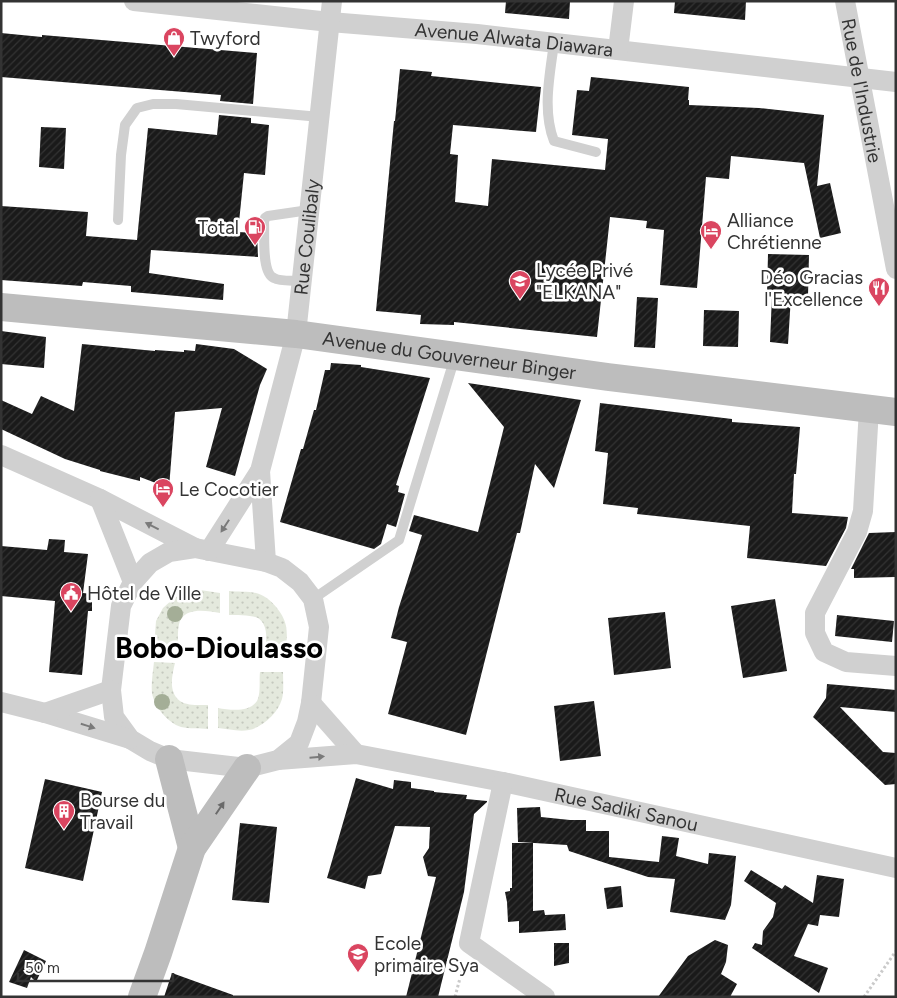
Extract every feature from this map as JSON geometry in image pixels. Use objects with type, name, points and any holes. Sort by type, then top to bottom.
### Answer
[{"type":"street","name":"Avenue Alwata Diawara","points":[[134,1],[330,22],[477,34],[896,82]]},
{"type":"street","name":"Rue Coulibaly","points":[[260,471],[296,334],[332,1]]},
{"type":"street","points":[[618,50],[624,1]]},
{"type":"street","name":"Rue de l'Industrie","points":[[845,1],[896,268]]},
{"type":"street","name":"Avenue du Gouverneur Binger","points":[[1,307],[296,334],[608,377],[896,412]]},
{"type":"street","points":[[869,409],[863,511],[857,532],[815,613],[815,633],[824,652],[846,662],[896,666]]},
{"type":"street","points":[[1,455],[100,499],[202,550]]},
{"type":"street","points":[[202,550],[260,471]]},
{"type":"street","points":[[260,471],[266,562]]},
{"type":"street","points":[[100,499],[133,582]]},
{"type":"street","points":[[1,702],[45,713],[130,739],[169,760],[247,768],[278,760],[299,743],[312,703],[320,627],[313,599],[300,582],[282,568],[266,562],[202,550],[169,552],[150,563],[133,582],[121,606],[111,690],[114,717],[130,739]]},
{"type":"street","points":[[45,713],[111,690]]},
{"type":"street","points":[[312,703],[356,754]]},
{"type":"street","name":"Rue Sadiki Sanou","points":[[278,760],[356,754],[503,782],[896,868]]},
{"type":"street","points":[[169,760],[192,848]]},
{"type":"street","points":[[142,997],[192,848],[247,768]]},
{"type":"street","points":[[503,782],[469,943],[545,997]]},
{"type":"lane","points":[[554,43],[548,95],[550,131],[554,140],[596,152]]},
{"type":"lane","points":[[118,220],[121,155],[125,125],[137,108],[153,104],[176,104],[320,117]]},
{"type":"lane","points":[[301,281],[275,279],[269,276],[264,259],[264,222],[268,216],[309,210]]},
{"type":"lane","points":[[313,599],[399,540],[455,356]]},
{"type":"path","points":[[455,997],[469,943]]},
{"type":"path","points":[[864,997],[896,951]]},
{"type":"shaded area","points":[[200,590],[220,593],[220,613],[194,611],[184,615],[180,622],[178,633],[178,648],[154,648],[156,621],[163,608],[174,598],[187,591]]},
{"type":"shaded area","points":[[229,591],[256,593],[266,598],[275,606],[285,621],[286,626],[287,638],[284,657],[264,657],[266,631],[262,621],[255,617],[244,615],[229,615]]},
{"type":"shaded area","points":[[154,662],[175,663],[172,688],[176,697],[186,704],[208,705],[208,729],[181,727],[171,722],[162,713],[152,693]]},
{"type":"shaded area","points":[[260,672],[283,672],[283,696],[277,709],[265,723],[249,730],[241,731],[218,728],[218,708],[244,709],[254,705],[257,701]]},
{"type":"building","points":[[506,1],[570,1],[569,19],[505,13]]},
{"type":"building","points":[[675,1],[746,1],[745,20],[674,13]]},
{"type":"building","points":[[1,33],[257,53],[253,104],[220,101],[221,95],[1,77]]},
{"type":"building","points":[[400,69],[432,72],[431,76],[541,87],[536,132],[453,125],[450,154],[458,155],[455,202],[488,206],[492,159],[605,170],[608,139],[572,135],[577,90],[589,91],[591,77],[689,87],[689,105],[759,108],[824,115],[817,186],[830,183],[841,233],[820,238],[804,163],[731,156],[729,179],[706,177],[697,288],[660,285],[664,230],[646,228],[647,221],[610,217],[597,337],[454,322],[454,325],[420,324],[421,315],[376,311]]},
{"type":"building","points":[[219,115],[251,118],[251,123],[269,125],[265,175],[244,173],[238,232],[257,233],[258,257],[151,250],[149,273],[224,284],[223,300],[131,292],[131,286],[83,282],[82,286],[1,280],[1,206],[88,212],[86,236],[137,240],[148,128],[217,135]]},
{"type":"building","points":[[41,127],[66,128],[64,169],[39,167]]},
{"type":"building","points":[[768,254],[809,255],[808,296],[791,296],[788,344],[770,342],[772,295],[767,295]]},
{"type":"building","points":[[637,297],[658,298],[655,348],[634,347]]},
{"type":"building","points":[[704,310],[739,311],[738,347],[703,346]]},
{"type":"building","points":[[1,331],[46,337],[44,368],[1,364]]},
{"type":"building","points":[[82,344],[184,352],[184,350],[195,351],[196,344],[234,349],[267,369],[260,385],[235,476],[206,467],[222,408],[175,412],[169,488],[140,477],[140,481],[100,471],[65,459],[1,429],[1,400],[32,414],[41,396],[74,411]]},
{"type":"building","points":[[331,363],[361,365],[361,367],[430,378],[396,485],[399,486],[398,492],[405,494],[396,527],[387,524],[381,544],[374,549],[280,522],[301,449],[303,449],[314,410],[316,410],[325,370],[330,370]]},
{"type":"building","points":[[468,383],[581,400],[554,488],[535,464],[520,533],[517,533],[466,735],[388,714],[407,642],[391,638],[422,535],[409,531],[414,515],[478,532],[504,427]]},
{"type":"building","points":[[600,403],[732,419],[732,422],[800,427],[796,474],[794,474],[792,513],[848,517],[846,528],[826,566],[747,558],[750,526],[637,514],[638,508],[603,504],[608,453],[595,451]]},
{"type":"building","points":[[896,532],[895,577],[854,578],[854,569],[851,569],[869,533]]},
{"type":"building","points":[[49,539],[65,540],[64,552],[88,554],[83,593],[92,594],[92,611],[88,611],[82,675],[49,672],[55,601],[1,596],[1,546],[47,550]]},
{"type":"building","points":[[775,599],[787,671],[743,678],[731,606]]},
{"type":"building","points":[[665,612],[671,668],[614,675],[608,618]]},
{"type":"building","points":[[837,615],[894,621],[892,642],[835,636]]},
{"type":"building","points":[[827,684],[896,690],[896,712],[840,707],[883,752],[896,753],[896,784],[885,785],[813,717],[826,698]]},
{"type":"building","points":[[594,701],[601,756],[560,761],[554,706]]},
{"type":"building","points":[[356,778],[393,789],[394,780],[411,782],[411,788],[467,795],[466,799],[487,801],[474,814],[464,892],[438,997],[406,997],[436,877],[428,876],[423,857],[429,848],[430,827],[395,826],[381,874],[368,876],[365,889],[327,878]]},
{"type":"building","name":"Bourse du Travail","points":[[45,779],[102,792],[83,881],[25,868]]},
{"type":"building","points":[[540,807],[541,817],[586,820],[586,831],[609,831],[609,857],[659,862],[662,836],[679,838],[676,856],[708,864],[709,853],[736,856],[731,905],[725,920],[670,912],[675,879],[648,877],[569,851],[567,845],[518,842],[517,808]]},
{"type":"building","points":[[240,823],[277,827],[269,903],[232,900]]},
{"type":"building","points":[[512,843],[533,843],[533,911],[544,910],[545,915],[565,914],[566,930],[519,933],[519,921],[508,922],[505,892],[510,891],[510,888],[512,888]]},
{"type":"building","points":[[751,870],[782,889],[785,885],[813,903],[817,875],[844,879],[839,917],[820,915],[818,926],[808,924],[794,956],[828,968],[819,993],[752,948],[755,943],[762,945],[763,931],[773,917],[776,903],[744,881]]},
{"type":"building","points":[[621,886],[623,907],[607,909],[604,888]]},
{"type":"building","points":[[715,940],[728,945],[726,962],[721,974],[737,984],[730,997],[658,997],[688,956]]},
{"type":"building","points":[[554,943],[569,943],[569,963],[554,966]]},
{"type":"building","points":[[24,950],[46,961],[36,982],[31,977],[27,988],[9,982]]},
{"type":"building","points":[[172,973],[233,995],[233,997],[164,997]]},
{"type":"place","name":"Twyford","points":[[174,57]]},
{"type":"place","name":"Total","points":[[255,246]]},
{"type":"place","name":"Alliance Chrétienne","points":[[711,250]]},
{"type":"place","name":"Lycée Privé \"ELKANA\"","points":[[520,300]]},
{"type":"place","name":"Déo Gracias l'Excellence","points":[[879,307]]},
{"type":"place","name":"Le Cocotier","points":[[163,508]]},
{"type":"place","name":"Hôtel de Ville","points":[[71,612]]},
{"type":"place","name":"Bourse du Travail","points":[[64,830]]},
{"type":"place","name":"Ecole primaire Sya","points":[[358,973]]},
{"type":"district","name":"Bobo-Dioulasso","points":[[219,647]]}]
